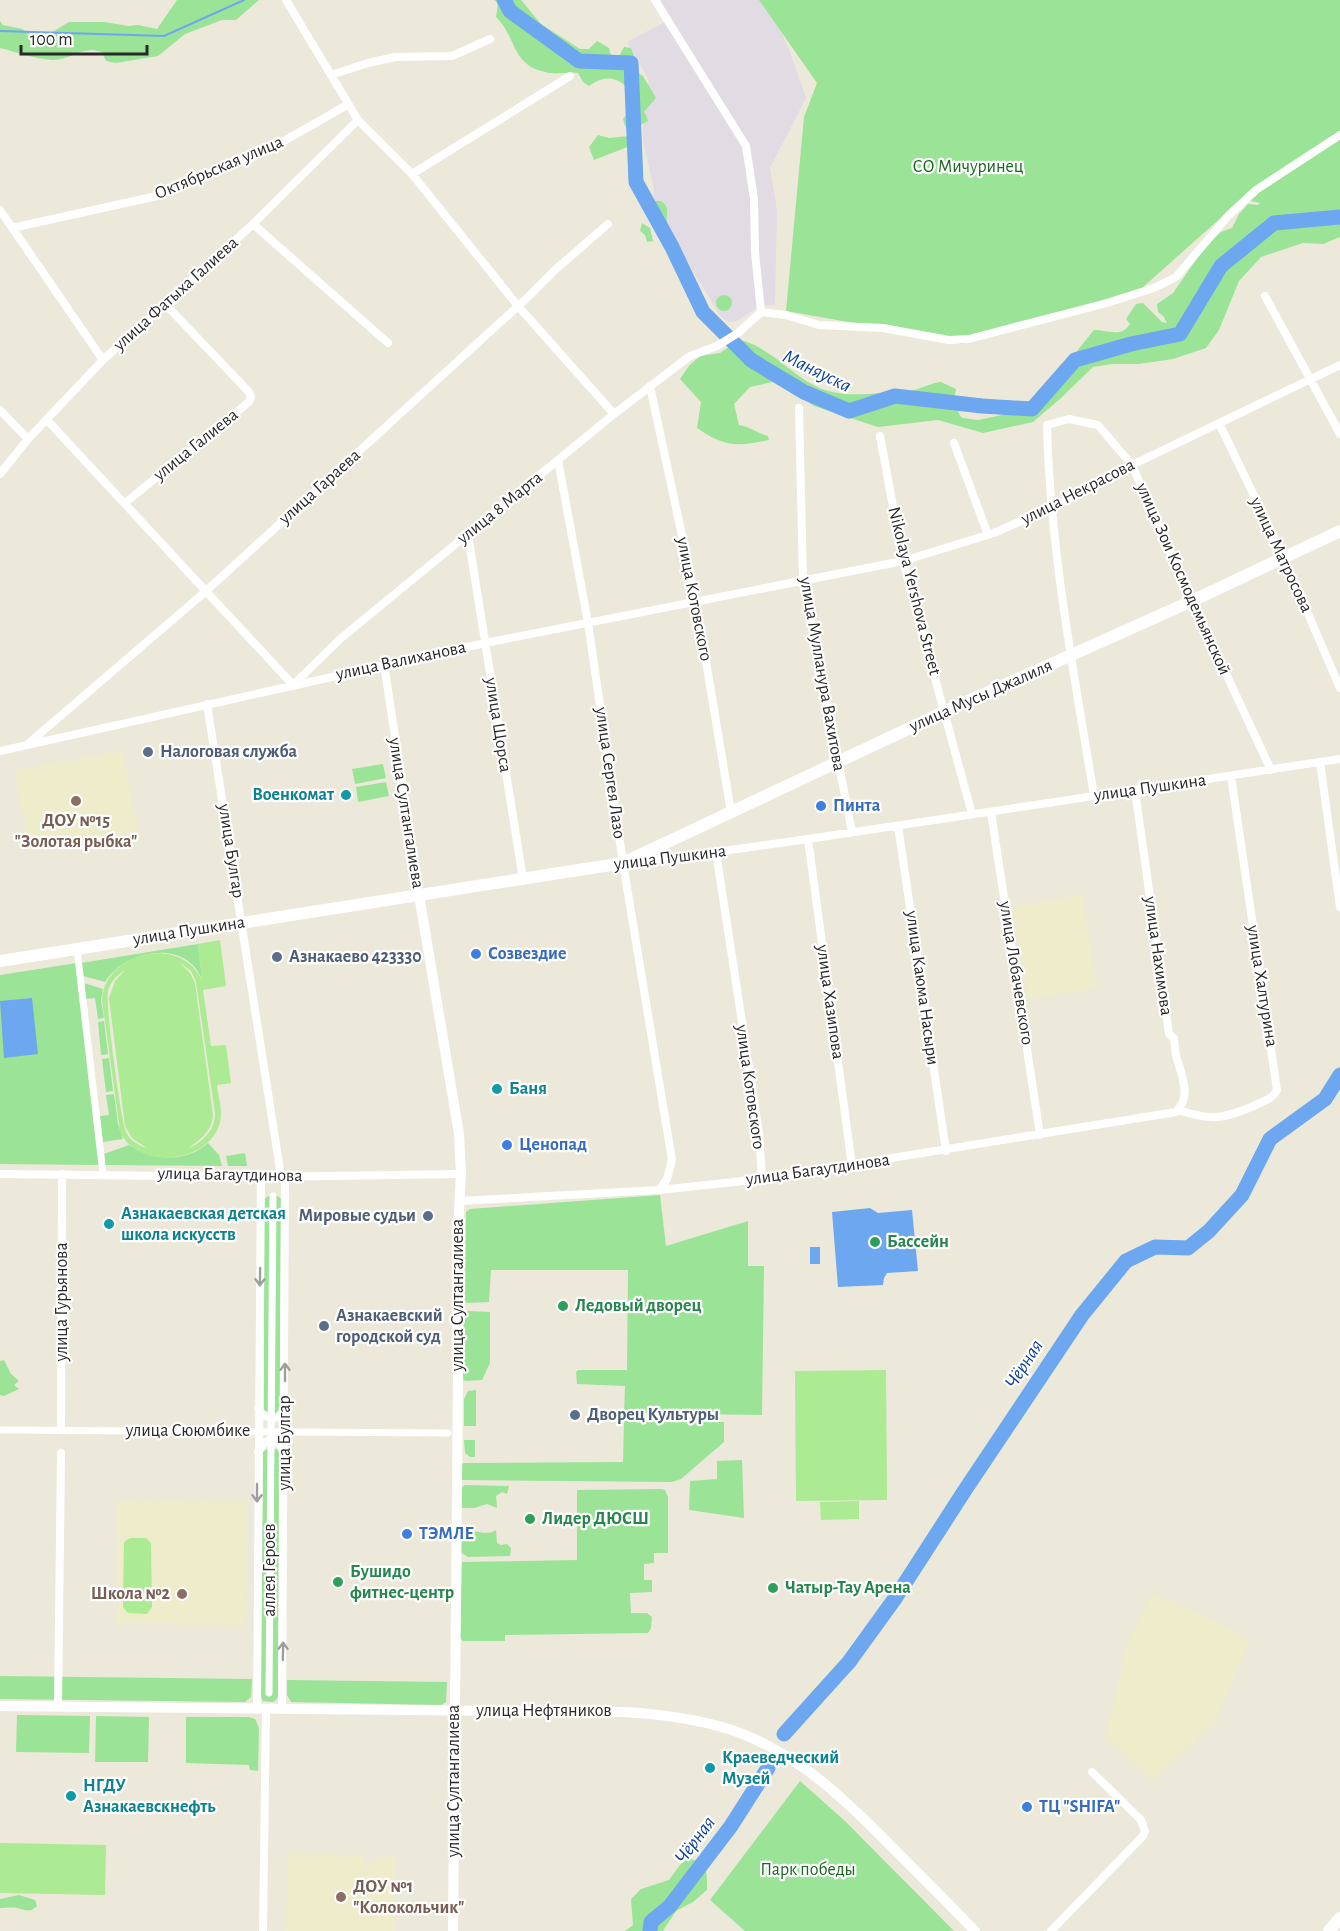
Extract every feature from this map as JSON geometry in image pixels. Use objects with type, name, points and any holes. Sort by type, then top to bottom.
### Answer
[{"type":"main road","name":"улица Мусы Джалиля","points":[[623,863],[944,712],[1192,601],[1340,531]]},
{"type":"main road","name":"улица Пушкина","points":[[0,961],[623,863]]},
{"type":"main road","points":[[1329,1931],[1340,1918]]},
{"type":"street","points":[[286,0],[358,120],[412,174],[518,306],[614,414]]},
{"type":"street","points":[[655,0],[746,146],[754,199],[755,252],[761,312],[786,315],[819,325],[883,328],[949,340],[969,339],[1107,303],[1154,288],[1176,277],[1228,216],[1256,190],[1340,135]]},
{"type":"street","points":[[331,75],[395,57],[452,56],[490,39]]},
{"type":"street","points":[[412,174],[570,76]]},
{"type":"street","name":"Октябрьская улица","points":[[12,228],[157,196],[284,141],[347,105]]},
{"type":"street","name":"улица Фатыха Галиева","points":[[0,474],[28,439],[103,360],[253,224],[358,120]]},
{"type":"street","points":[[0,210],[103,360]]},
{"type":"street","points":[[253,224],[388,343]]},
{"type":"street","name":"улица Гараева","points":[[27,745],[205,592],[556,269],[608,224]]},
{"type":"street","points":[[1265,296],[1340,434]]},
{"type":"street","name":"улица Галиева","points":[[125,503],[249,402],[251,397],[249,392],[166,305]]},
{"type":"street","name":"улица 8 Марта","points":[[293,685],[340,639],[614,414],[690,356],[738,333],[761,312]]},
{"type":"street","name":"улица Некрасова","points":[[803,581],[903,561],[988,535],[1051,508],[1132,465],[1340,365]]},
{"type":"street","name":"улица Котовского","points":[[650,386],[696,602],[731,812]]},
{"type":"street","name":"улица Мулланура Вахитова","points":[[799,408],[803,581],[852,832]]},
{"type":"street","points":[[0,410],[28,439]]},
{"type":"street","name":"улица Зои Космодемьянской","points":[[1051,508],[1047,426],[1069,419],[1098,425],[1132,465],[1192,601],[1271,770]]},
{"type":"street","points":[[46,420],[293,685]]},
{"type":"street","name":"улица Матросова","points":[[1219,423],[1284,558],[1340,688]]},
{"type":"street","name":"Nikolaya Yershova Street","points":[[880,436],[903,561],[972,814]]},
{"type":"street","points":[[954,443],[988,535]]},
{"type":"street","name":"улица Сергея Лазо","points":[[558,460],[588,623],[623,863],[672,1160],[667,1179],[658,1190]]},
{"type":"street","points":[[1051,508],[1071,656],[1094,796]]},
{"type":"street","name":"улица Щорса","points":[[468,535],[523,879]]},
{"type":"street","name":"улица Валиханова","points":[[0,751],[384,664],[803,581]]},
{"type":"street","name":"улица Султангалиева","points":[[384,664],[418,896],[459,1134],[461,1174],[457,1250],[453,1931]]},
{"type":"street","name":"улица Булгар","points":[[207,704],[283,1176],[285,1455],[282,1709]]},
{"type":"street","name":"улица Пушкина","points":[[623,863],[808,839],[1340,759]]},
{"type":"street","points":[[1320,762],[1340,908]]},
{"type":"street","name":"улица Халтурина","points":[[1176,1112],[1205,1118],[1232,1115],[1271,1097],[1276,1093],[1278,1087],[1231,776]]},
{"type":"street","name":"улица Нахимова","points":[[1135,790],[1168,1034],[1173,1038],[1176,1059],[1184,1079],[1183,1099],[1176,1112]]},
{"type":"street","name":"улица Лобачевского","points":[[991,812],[1040,1136]]},
{"type":"street","name":"улица Каюма Насыри","points":[[898,825],[946,1150]]},
{"type":"street","name":"улица Хазипова","points":[[808,839],[852,1166]]},
{"type":"street","name":"улица Котовского","points":[[716,852],[759,1133],[762,1179]]},
{"type":"street","points":[[77,949],[103,1174]]},
{"type":"street","name":"улица Багаутдинова","points":[[460,1201],[658,1190],[762,1179],[1040,1136],[1176,1112]]},
{"type":"street","name":"улица Багаутдинова","points":[[0,1174],[261,1177],[461,1174]]},
{"type":"street","name":"улица Гурьянова","points":[[61,1430],[62,1174]]},
{"type":"street","name":"улица Булгар","points":[[261,1177],[258,1455],[263,1931]]},
{"type":"street","name":"аллея Героев","points":[[270,1693],[273,1196]]},
{"type":"street","points":[[258,1407],[263,1415],[272,1418],[280,1415],[285,1408]]},
{"type":"street","name":"улица Сююмбике","points":[[0,1430],[258,1432],[271,1436],[285,1432],[448,1433]]},
{"type":"street","points":[[258,1455],[262,1444],[271,1436],[280,1445],[285,1455]]},
{"type":"street","points":[[58,1707],[61,1453]]},
{"type":"street","name":"улица Нефтяников","points":[[0,1706],[651,1714],[695,1721],[749,1737],[793,1760],[836,1791],[975,1931]]},
{"type":"street","points":[[1051,1931],[1143,1836],[1145,1831],[1141,1820],[1092,1772]]},
{"type":"shaded area","points":[[660,0],[767,0],[790,52],[806,98],[770,168],[777,210],[775,305],[755,309],[737,321],[729,322],[721,317],[672,237],[654,197],[643,141],[643,116],[649,80],[627,42],[670,19]]},
{"type":"shaded area","name":"ДОУ №15 \"Золотая рыбка\"","points":[[122,750],[138,831],[30,851],[14,771]]},
{"type":"shaded area","points":[[1082,895],[1097,988],[1028,999],[1012,906]]},
{"type":"shaded area","name":"Школа №2","points":[[118,1501],[247,1502],[246,1625],[117,1624]]},
{"type":"shaded area","points":[[1152,1593],[1209,1618],[1250,1640],[1215,1722],[1153,1781],[1105,1738],[1128,1641]]},
{"type":"shaded area","name":"ДОУ №1 \"Колокольчик\"","points":[[288,1854],[310,1854],[310,1857],[316,1857],[317,1854],[361,1856],[364,1864],[371,1864],[381,1857],[396,1858],[394,1931],[286,1931]]},
{"type":"green space","points":[[177,0],[259,0],[236,20],[222,20],[185,34],[158,56],[116,63],[106,61],[102,52],[88,50],[52,60],[0,48],[0,21],[3,25],[22,29],[33,36],[46,36],[69,22],[104,22],[157,29]]},
{"type":"green space","points":[[494,0],[521,0],[541,24],[580,49],[589,49],[597,41],[609,48],[613,57],[619,56],[624,47],[631,48],[636,71],[643,76],[656,98],[644,112],[648,121],[635,128],[630,146],[594,160],[589,147],[598,135],[609,138],[629,136],[631,129],[625,126],[623,119],[627,114],[629,89],[610,78],[599,80],[589,86],[583,82],[578,73],[549,73],[526,63],[496,17],[498,3]]},
{"type":"green space","name":"СО Мичуринец","points":[[759,0],[1340,0],[1340,237],[1323,244],[1303,243],[1261,257],[1239,281],[1219,330],[1206,348],[1173,359],[1093,367],[1033,422],[983,433],[938,420],[878,427],[814,406],[777,381],[750,387],[734,404],[739,425],[768,436],[769,440],[732,444],[715,439],[697,428],[701,402],[680,379],[700,356],[720,353],[739,340],[764,350],[802,378],[832,392],[865,394],[907,391],[941,382],[956,389],[954,399],[960,416],[963,418],[978,420],[1016,412],[1043,393],[1094,330],[1119,332],[1127,328],[1130,324],[1126,319],[1136,304],[1143,303],[1162,322],[1167,323],[1158,312],[1157,304],[1173,293],[1205,247],[1221,232],[1232,228],[1239,214],[1248,204],[1258,205],[1260,203],[1242,199],[1142,288],[961,344],[786,311],[804,117],[817,83]]},
{"type":"green space","points":[[656,201],[661,201],[667,207],[667,221],[670,228],[668,233],[655,224],[651,215]]},
{"type":"green space","points":[[642,223],[650,228],[653,241],[647,242],[645,235],[640,231]]},
{"type":"green space","points":[[724,295],[732,303],[724,311],[716,303]]},
{"type":"green space","points":[[383,764],[386,778],[355,784],[352,769]]},
{"type":"green space","points":[[386,782],[389,796],[358,802],[356,787]]},
{"type":"green space","points":[[220,940],[226,986],[203,990],[211,1046],[226,1045],[231,1083],[217,1085],[221,1118],[213,1136],[202,1147],[188,1154],[156,1157],[128,1144],[120,1131],[102,1000],[106,984],[115,970],[144,955],[161,953],[177,957],[191,965],[202,980],[198,944]],"holes":[[[179,962],[191,971],[196,982],[215,1113],[211,1130],[189,1148],[208,1131],[213,1115],[195,983],[190,973]],[[125,970],[115,981],[109,998],[125,1126],[132,1138],[148,1149],[132,1140],[126,1132],[114,1062],[108,991],[114,979]]]},
{"type":"green space","points":[[198,944],[202,980],[194,967],[183,958],[170,953],[155,953],[126,962],[105,982],[83,976],[81,963]]},
{"type":"green space","points":[[77,963],[99,1165],[0,1164],[0,975]]},
{"type":"green space","points":[[84,983],[103,989],[101,1000],[104,1018],[98,1019],[95,998],[85,999]]},
{"type":"green space","points":[[104,1021],[108,1054],[101,1055],[98,1022]]},
{"type":"green space","points":[[109,1058],[113,1091],[106,1092],[102,1059]]},
{"type":"green space","points":[[114,1094],[118,1124],[123,1139],[103,1142],[100,1116],[109,1115],[106,1095]]},
{"type":"green space","points":[[208,1143],[219,1155],[222,1166],[105,1165],[104,1154],[129,1145],[148,1154],[169,1158],[190,1154]]},
{"type":"green space","points":[[245,1153],[247,1166],[228,1166],[226,1156]]},
{"type":"green space","points":[[660,1195],[666,1246],[748,1221],[748,1266],[764,1266],[762,1415],[624,1413],[625,1386],[577,1384],[576,1372],[578,1370],[627,1370],[628,1270],[491,1270],[489,1302],[466,1303],[466,1212],[470,1209]]},
{"type":"green space","points":[[269,1196],[278,1196],[281,1199],[280,1411],[278,1414],[268,1415],[264,1411],[264,1199]]},
{"type":"green space","points":[[467,1311],[490,1312],[490,1363],[482,1380],[465,1381],[463,1379],[464,1314]]},
{"type":"green space","points":[[4,1360],[11,1374],[19,1381],[14,1385],[19,1389],[4,1396],[0,1395],[0,1361]]},
{"type":"green space","points":[[886,1370],[887,1500],[796,1501],[795,1371]]},
{"type":"green space","points":[[476,1390],[476,1426],[464,1426],[464,1399],[468,1391]]},
{"type":"green space","points":[[624,1421],[724,1422],[724,1442],[681,1479],[672,1482],[462,1480],[462,1464],[464,1463],[623,1462]]},
{"type":"green space","points":[[464,1440],[475,1440],[475,1457],[470,1457],[465,1453]]},
{"type":"green space","points":[[267,1449],[276,1449],[279,1452],[278,1696],[273,1702],[263,1701],[260,1695],[263,1452]]},
{"type":"green space","points":[[742,1460],[744,1518],[689,1510],[690,1481],[717,1479],[717,1461]]},
{"type":"green space","points":[[465,1485],[509,1486],[507,1494],[502,1492],[496,1496],[497,1508],[487,1504],[474,1508],[461,1508],[462,1487]]},
{"type":"green space","points":[[577,1490],[665,1490],[668,1497],[668,1553],[654,1553],[654,1563],[644,1564],[644,1580],[652,1580],[652,1592],[630,1593],[631,1613],[647,1613],[652,1617],[648,1633],[505,1635],[505,1641],[463,1641],[460,1638],[462,1562],[577,1560]]},
{"type":"green space","points":[[859,1501],[859,1519],[821,1520],[820,1502]]},
{"type":"green space","points":[[460,1529],[484,1533],[496,1530],[497,1543],[507,1544],[511,1548],[510,1556],[468,1557],[460,1552]]},
{"type":"green space","points":[[130,1538],[146,1538],[151,1543],[152,1607],[147,1614],[128,1613],[123,1607],[124,1542]]},
{"type":"green space","points":[[0,1676],[252,1679],[251,1697],[245,1702],[0,1699]]},
{"type":"green space","points":[[287,1680],[447,1682],[446,1702],[441,1705],[291,1702],[287,1695]]},
{"type":"green space","points":[[17,1715],[90,1716],[89,1753],[16,1752]]},
{"type":"green space","points":[[96,1716],[149,1717],[148,1762],[95,1762]]},
{"type":"green space","points":[[186,1717],[249,1717],[255,1719],[259,1728],[258,1771],[250,1770],[249,1765],[186,1763]]},
{"type":"green space","name":"Парк победы","points":[[800,1781],[845,1821],[954,1931],[745,1931],[710,1900]]},
{"type":"green space","points":[[0,1843],[106,1845],[105,1895],[0,1893]]},
{"type":"green space","points":[[691,1859],[697,1861],[706,1870],[707,1890],[693,1902],[676,1911],[663,1931],[625,1931],[633,1925],[631,1899],[641,1889],[669,1880],[680,1865]]},
{"type":"green space","points":[[19,1895],[35,1900],[37,1906],[32,1910],[0,1908],[0,1899]]},
{"type":"water","points":[[32,998],[38,1054],[4,1058],[0,1001]]},
{"type":"water","name":"Бассейн","points":[[870,1208],[878,1213],[912,1210],[918,1271],[887,1273],[883,1285],[838,1287],[832,1212]]},
{"type":"water","points":[[810,1247],[820,1247],[820,1264],[810,1264]]},
{"type":"waterway","points":[[0,31],[164,36],[244,0]]},
{"type":"waterway","name":"Маняуска","points":[[504,0],[510,11],[579,61],[631,63],[636,182],[672,247],[703,312],[751,360],[804,392],[849,411],[895,396],[1032,409],[1075,360],[1131,344],[1180,334],[1221,266],[1274,223],[1340,217]]},
{"type":"waterway","name":"Чёрная","points":[[784,1734],[849,1662],[896,1597],[1082,1315],[1126,1261],[1155,1247],[1188,1248],[1209,1231],[1242,1195],[1270,1139],[1325,1099],[1340,1075]]},
{"type":"waterway","name":"Чёрная","points":[[650,1931],[651,1922],[670,1906],[731,1826],[768,1768]]},
{"type":"place","name":"Налоговая служба","points":[[148,752]]},
{"type":"place","name":"Военкомат","points":[[346,795]]},
{"type":"place","name":"ДОУ №15 \"Золотая рыбка\"","points":[[76,801]]},
{"type":"place","name":"Пинта","points":[[821,806]]},
{"type":"place","name":"Созвездие","points":[[476,954]]},
{"type":"place","name":"Азнакаево 423330","points":[[277,957]]},
{"type":"place","name":"Баня","points":[[497,1089]]},
{"type":"place","name":"Ценопад","points":[[507,1145]]},
{"type":"place","name":"Мировые судьи","points":[[428,1216]]},
{"type":"place","name":"Азнакаевская детская школа искусств","points":[[109,1224]]},
{"type":"place","name":"Бассейн","points":[[875,1242]]},
{"type":"place","name":"Ледовый дворец","points":[[563,1306]]},
{"type":"place","name":"Азнакаевский городской суд","points":[[324,1326]]},
{"type":"place","name":"Дворец Культуры","points":[[575,1415]]},
{"type":"place","name":"Лидер ДЮСШ","points":[[530,1519]]},
{"type":"place","name":"ТЭМЛЕ","points":[[407,1534]]},
{"type":"place","name":"Бушидо фитнес-центр","points":[[338,1582]]},
{"type":"place","name":"Чатыр-Тау Арена","points":[[773,1588]]},
{"type":"place","name":"Школа №2","points":[[182,1594]]},
{"type":"place","name":"Краеведческий Музей","points":[[710,1768]]},
{"type":"place","name":"НГДУ Азнакаевскнефть","points":[[71,1796]]},
{"type":"place","name":"ТЦ \"SHIFA\"","points":[[1027,1807]]},
{"type":"place","name":"ДОУ №1 \"Колокольчик\"","points":[[341,1897]]}]
